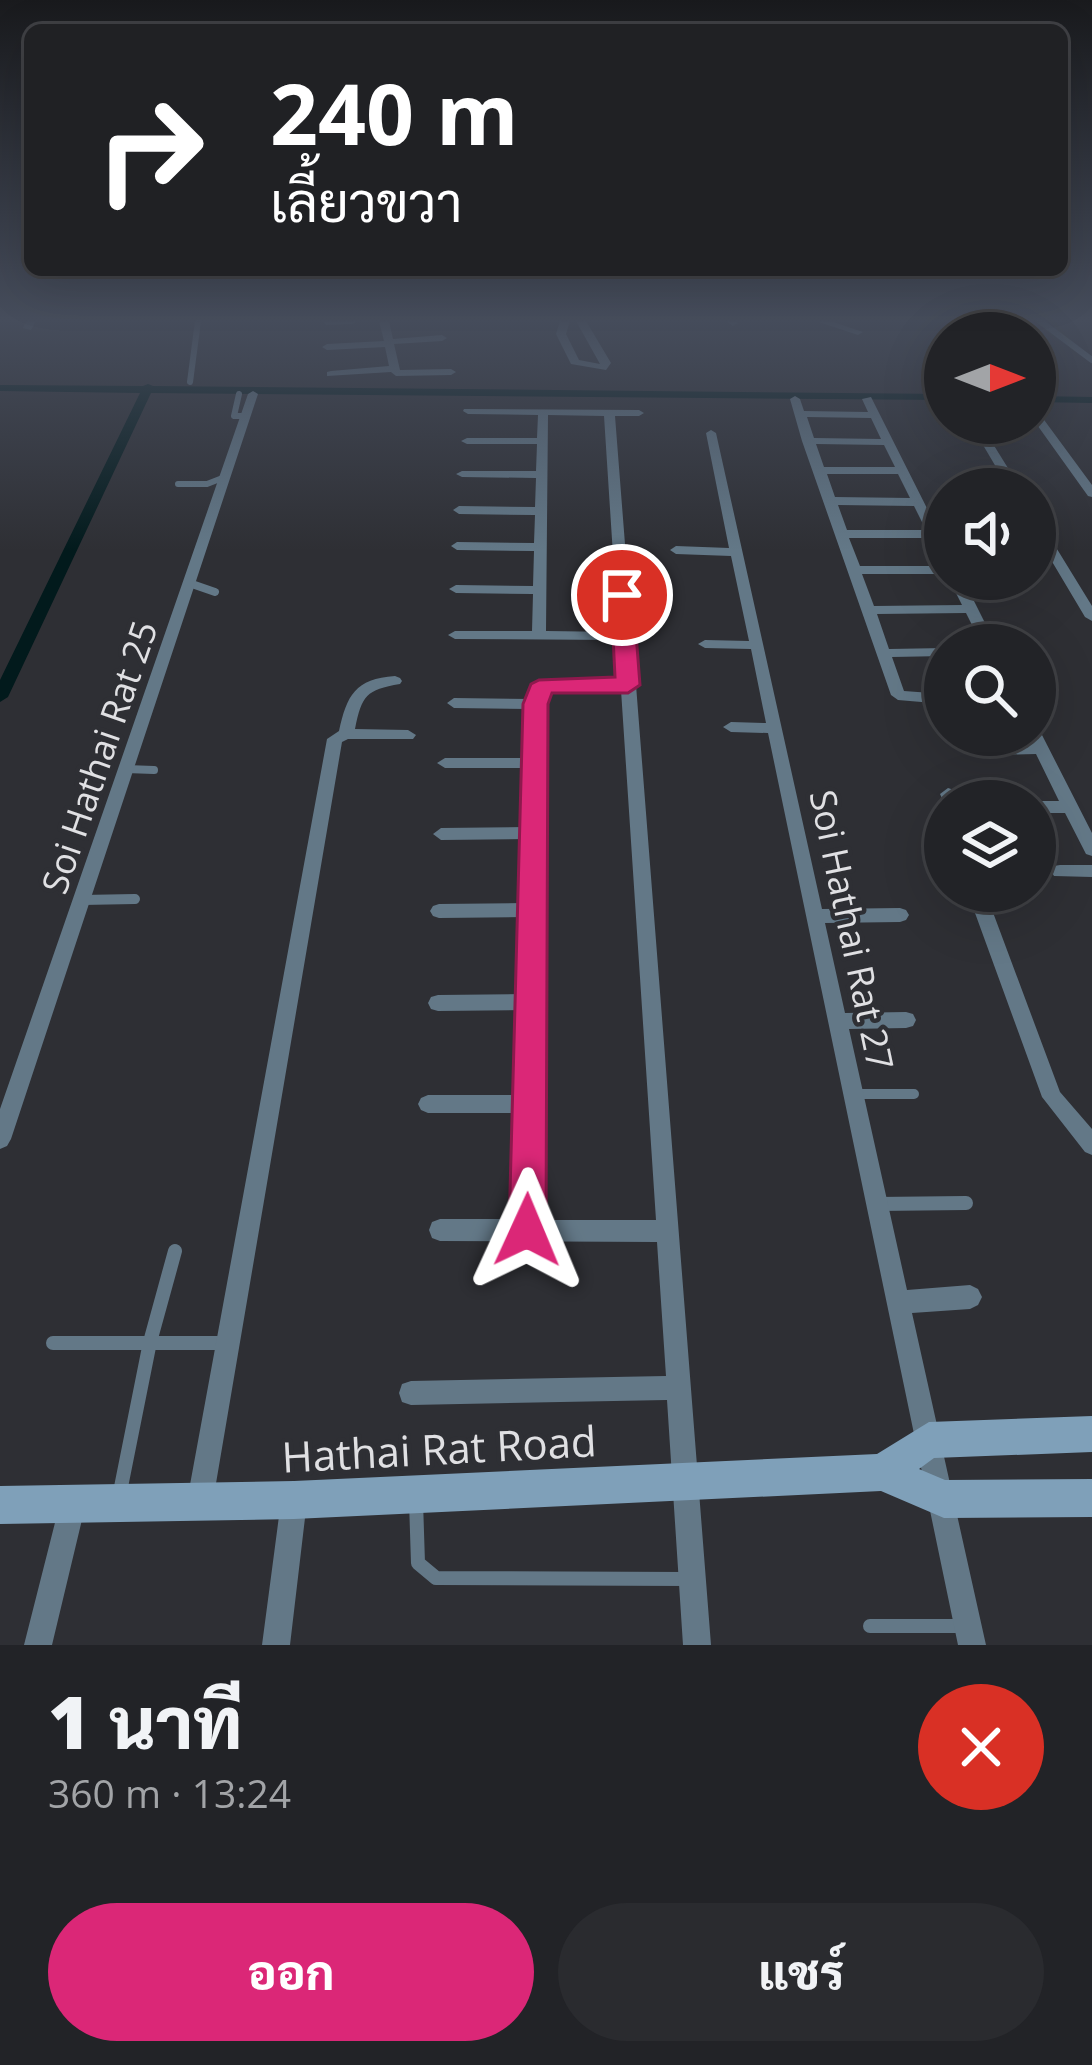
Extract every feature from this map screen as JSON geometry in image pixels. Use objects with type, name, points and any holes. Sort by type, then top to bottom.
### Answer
[{"type":"main road","points":[[882,1472],[929,1440],[1092,1434]]},
{"type":"main road","name":"Hathai Rat Road","points":[[0,1505],[294,1500],[882,1472],[944,1499],[1092,1498]]},
{"type":"street","name":"Soi Hathai Rat 25","points":[[0,1139],[189,583],[217,485],[246,416],[246,398]]},
{"type":"street","points":[[795,399],[900,697],[924,698]]},
{"type":"street","points":[[867,400],[924,515]]},
{"type":"street","points":[[468,411],[639,413]]},
{"type":"street","points":[[539,635],[543,412]]},
{"type":"street","points":[[609,413],[697,1645]]},
{"type":"street","points":[[800,415],[874,415]]},
{"type":"street","name":"Soi Hathai Rat 27","points":[[711,433],[970,1636]]},
{"type":"street","points":[[467,441],[542,441]]},
{"type":"street","points":[[808,441],[887,442]]},
{"type":"street","points":[[1056,444],[1092,493]]},
{"type":"street","points":[[819,470],[902,471]]},
{"type":"street","points":[[462,474],[542,475]]},
{"type":"street","points":[[830,501],[917,502]]},
{"type":"street","points":[[459,510],[541,511]]},
{"type":"street","points":[[842,534],[924,534]]},
{"type":"street","points":[[457,546],[541,547]]},
{"type":"street","points":[[676,550],[736,552]]},
{"type":"street","points":[[1056,558],[1092,617]]},
{"type":"street","points":[[855,570],[924,570]]},
{"type":"street","points":[[456,589],[539,590]]},
{"type":"street","points":[[966,600],[978,624]]},
{"type":"street","points":[[869,610],[970,609]]},
{"type":"street","points":[[455,635],[624,636]]},
{"type":"street","points":[[705,644],[757,645]]},
{"type":"street","points":[[883,653],[924,652]]},
{"type":"street","points":[[346,734],[354,695],[363,686],[395,681]]},
{"type":"street","points":[[527,1230],[536,704],[539,689],[548,685],[628,685]]},
{"type":"street","points":[[454,703],[536,704]]},
{"type":"street","points":[[731,727],[775,728]]},
{"type":"street","points":[[200,1502],[334,740],[346,734],[409,735]]},
{"type":"street","points":[[1045,756],[1092,850]]},
{"type":"street","points":[[445,763],[536,763]]},
{"type":"street","points":[[1056,807],[1070,807]]},
{"type":"street","points":[[441,834],[534,832]]},
{"type":"street","points":[[1060,871],[1092,871]]},
{"type":"street","points":[[439,911],[533,910]]},
{"type":"street","points":[[984,912],[1052,1096],[1092,1145]]},
{"type":"street","points":[[815,916],[900,915]]},
{"type":"street","points":[[438,1003],[531,1002]]},
{"type":"street","points":[[839,1021],[906,1021]]},
{"type":"street","points":[[428,1104],[529,1104]]},
{"type":"street","points":[[440,1230],[667,1231]]},
{"type":"street","points":[[898,1302],[970,1297]]},
{"type":"street","points":[[411,1393],[678,1388]]},
{"type":"street","points":[[277,1645],[294,1500]]},
{"type":"street","points":[[38,1645],[73,1502]]},
{"type":"lane","points":[[178,484],[217,485]]},
{"type":"lane","points":[[189,583],[215,592]]},
{"type":"lane","points":[[126,769],[154,770]]},
{"type":"lane","points":[[82,900],[135,899]]},
{"type":"lane","points":[[854,1094],[914,1094]]},
{"type":"lane","points":[[877,1204],[966,1203]]},
{"type":"lane","points":[[118,1503],[150,1342],[175,1250]]},
{"type":"lane","points":[[53,1343],[228,1343]]},
{"type":"lane","points":[[416,1495],[418,1564],[436,1578],[692,1579]]},
{"type":"lane","points":[[870,1626],[970,1636]]},
{"type":"waterway","points":[[0,697],[143,398]]},
{"type":"waterway","points":[[1056,399],[1092,400]]},
{"type":"route","points":[[527,1230],[537,693],[548,685],[628,685],[622,595]]}]
